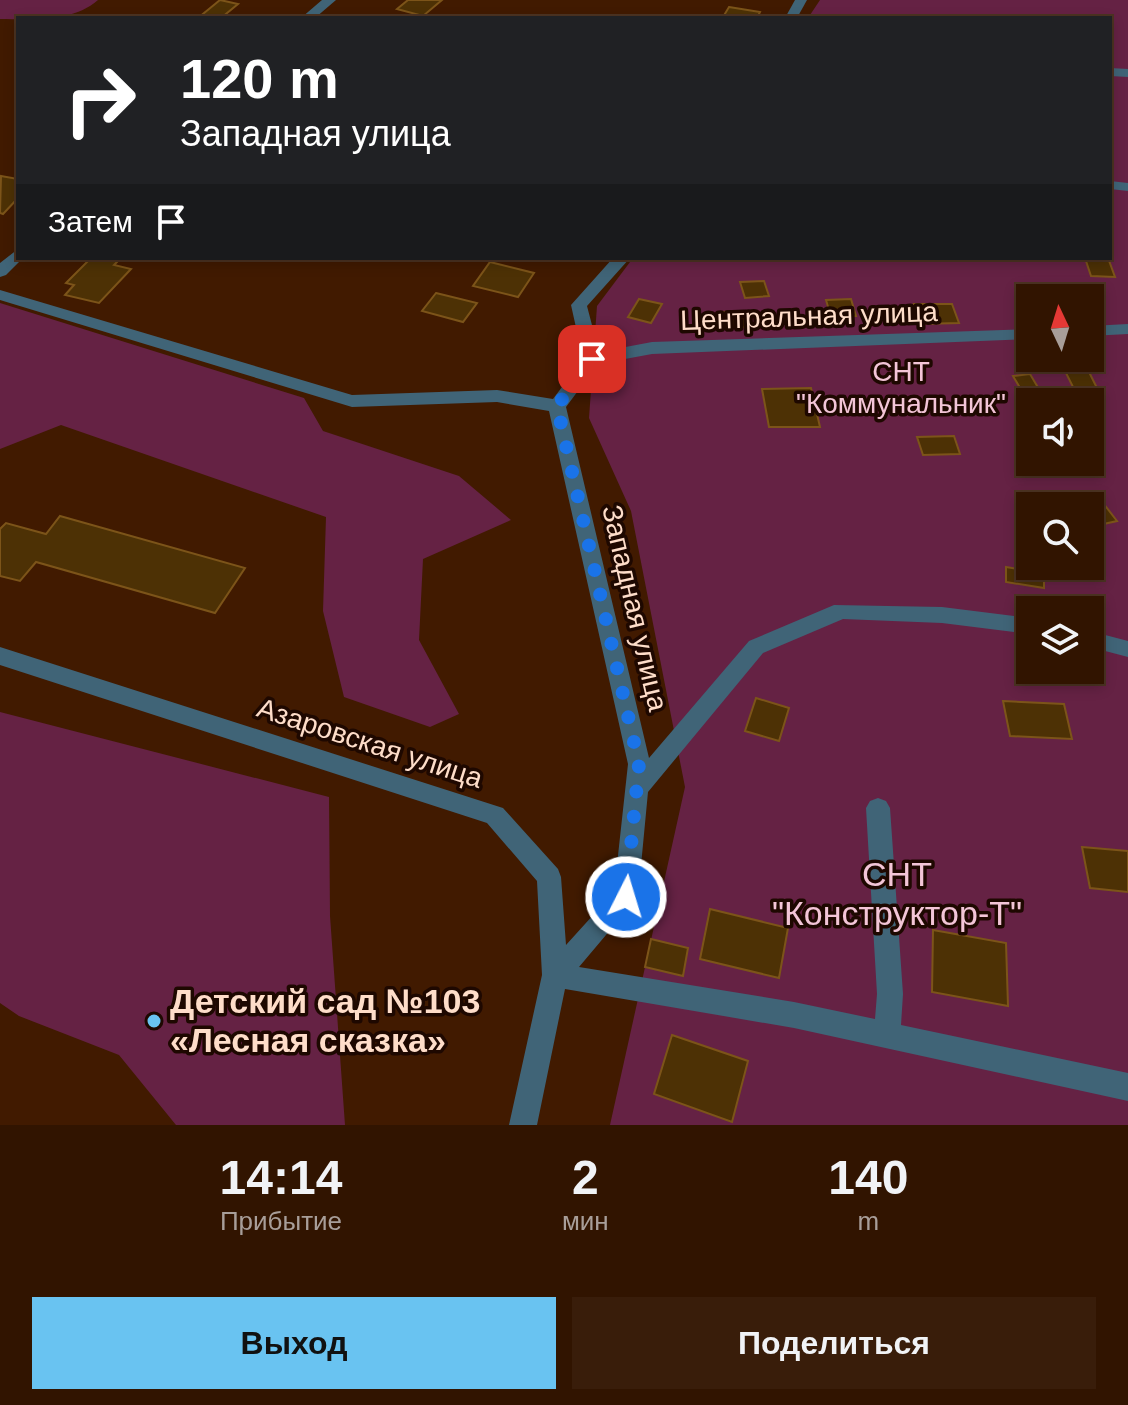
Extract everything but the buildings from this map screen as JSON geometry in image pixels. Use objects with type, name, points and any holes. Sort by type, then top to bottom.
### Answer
[{"type":"street","points":[[310,16],[330,0]]},
{"type":"street","points":[[0,272],[16,256]]},
{"type":"street","points":[[0,295],[352,401],[497,396],[557,406],[592,359],[579,305],[620,260]]},
{"type":"street","points":[[1104,330],[1128,329]]},
{"type":"street","name":"Центральная улица","points":[[592,359],[652,348],[1016,335]]},
{"type":"street","name":"Западная улица","points":[[555,975],[626,897],[639,764],[557,406]]},
{"type":"street","points":[[637,788],[756,647],[841,611],[942,615],[1016,624]]},
{"type":"street","points":[[1104,643],[1128,649]]},
{"type":"street","name":"Азаровская улица","points":[[0,656],[495,815],[549,877],[555,975],[523,1125]]},
{"type":"street","points":[[878,808],[890,994],[887,1037]]},
{"type":"street","points":[[555,975],[794,1015],[1128,1087]]},
{"type":"green space","points":[[0,0],[98,0],[64,16],[0,19]]},
{"type":"green space","name":"СНТ \"Конструктор-Т\"","points":[[820,0],[1128,0],[1128,1125],[610,1125],[685,787],[631,511],[589,418],[597,306],[632,260],[1112,260],[1112,16],[809,16]]},
{"type":"green space","points":[[0,303],[304,398],[323,431],[459,476],[511,520],[423,559],[419,640],[459,714],[430,727],[344,697],[323,611],[326,517],[61,425],[0,449]]},
{"type":"green space","points":[[0,712],[329,797],[330,916],[345,1125],[176,1125],[119,1055],[19,1016],[0,1003]]},
{"type":"place","name":"Детский сад №103 «Лесная сказка»","points":[[154,1021]]},
{"type":"route","points":[[592,359],[557,406],[639,764],[626,897]]},
{"type":"park label","name":"СНТ \"Коммунальник\"","points":[[901,387]]}]
